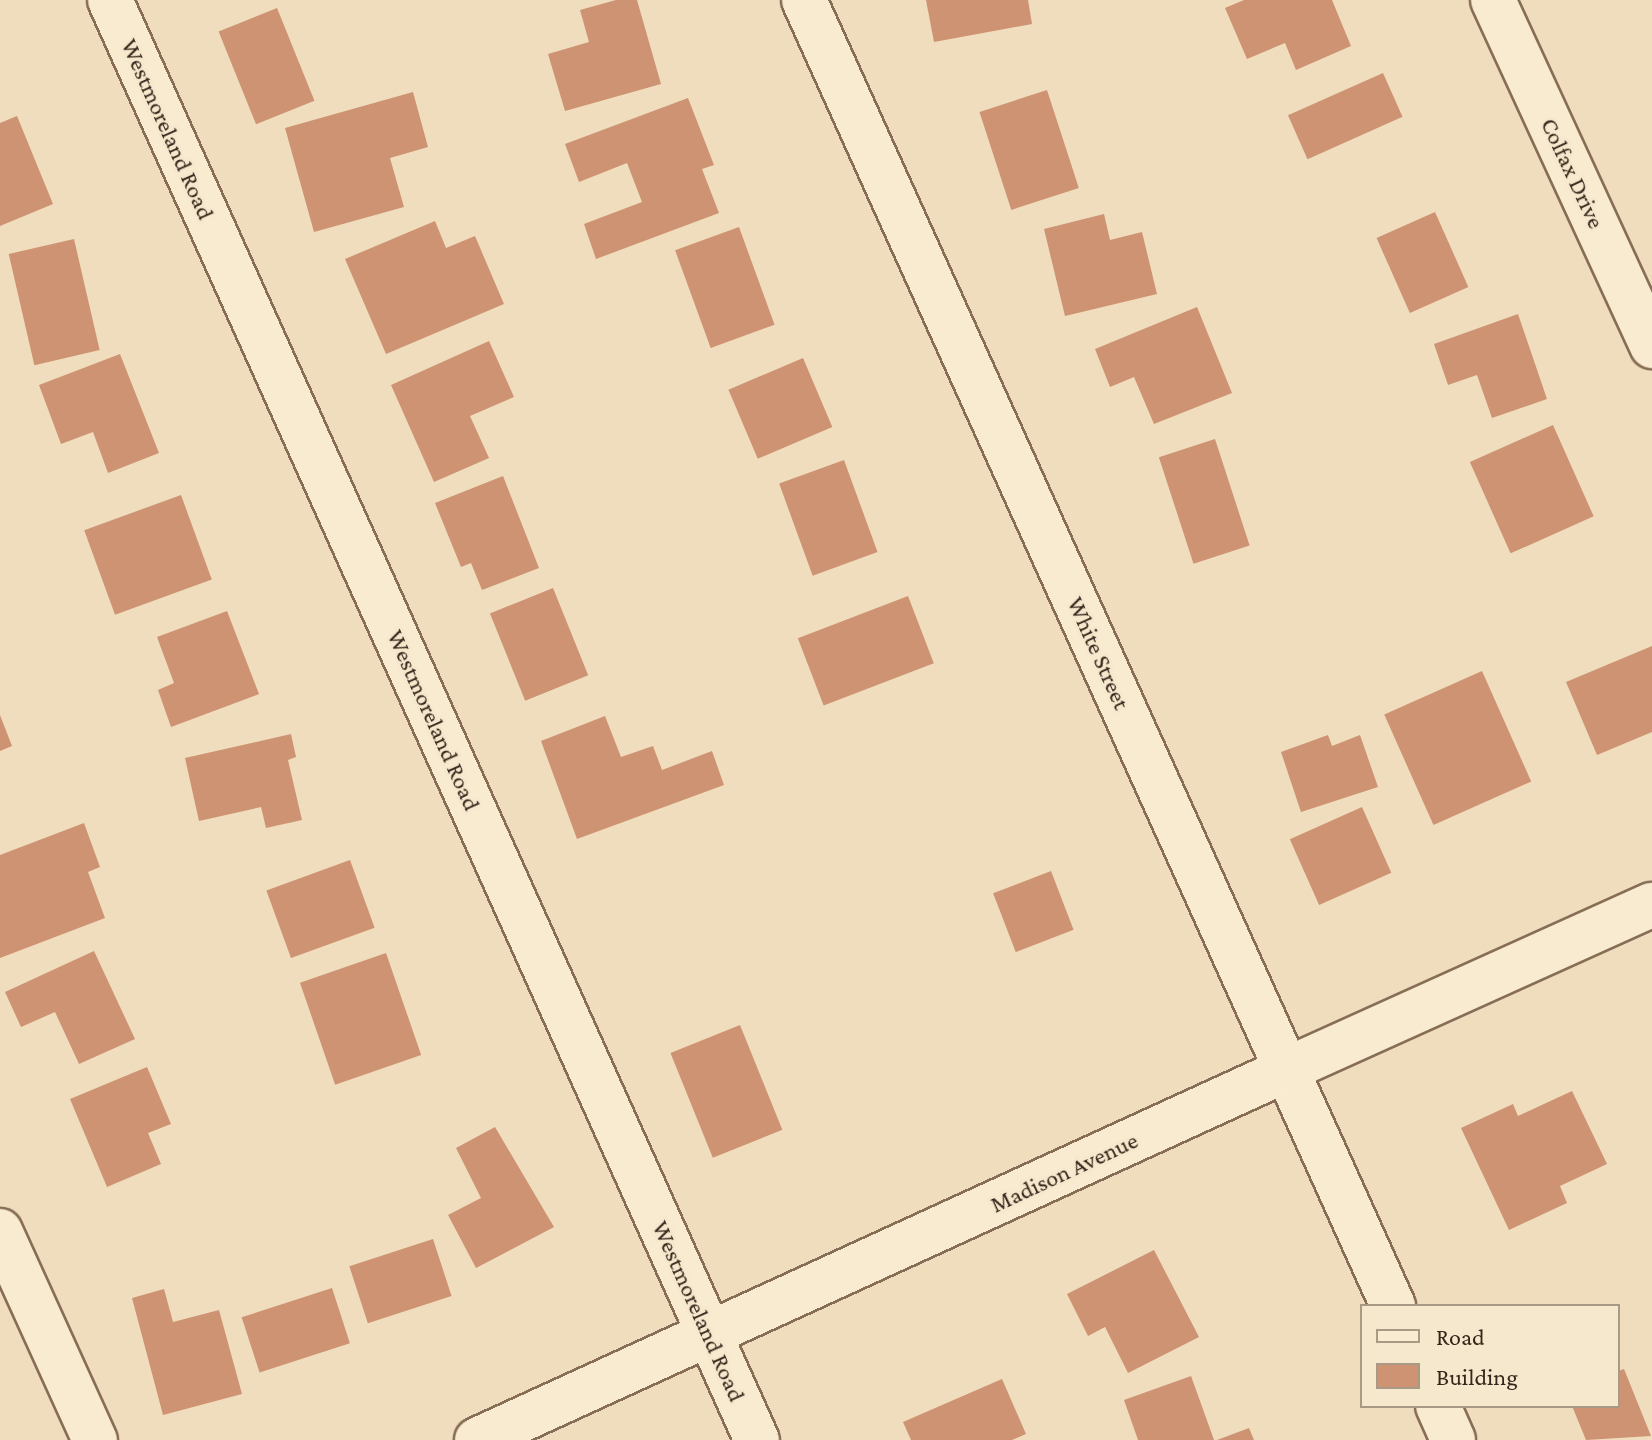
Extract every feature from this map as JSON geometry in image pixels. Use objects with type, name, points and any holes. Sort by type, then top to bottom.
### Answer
[{"type":"street","name":"Westmoreland Road","points":[[110,0],[757,1440]]},
{"type":"street","name":"White Street","points":[[804,0],[1392,1304]]},
{"type":"street","name":"Colfax Drive","points":[[1493,0],[1652,346]]},
{"type":"street","name":"Madison Avenue","points":[[477,1440],[1652,905]]},
{"type":"street","points":[[0,1231],[95,1440]]},
{"type":"street","points":[[1439,1408],[1453,1440]]},
{"type":"building","points":[[616,0],[637,0],[661,84],[565,111],[548,54],[589,42],[580,10]]},
{"type":"building","points":[[926,0],[1028,0],[1032,24],[934,42]]},
{"type":"building","points":[[1244,0],[1332,0],[1351,46],[1296,70],[1285,43],[1247,59],[1225,8]]},
{"type":"building","points":[[277,8],[314,101],[256,124],[219,32]]},
{"type":"building","points":[[1383,73],[1403,117],[1308,159],[1288,115]]},
{"type":"building","points":[[1047,90],[1079,188],[1011,210],[979,112]]},
{"type":"building","points":[[413,92],[428,147],[390,158],[404,207],[314,232],[285,128]]},
{"type":"building","points":[[688,98],[714,165],[702,169],[719,213],[596,259],[584,224],[642,202],[627,163],[579,182],[565,144]]},
{"type":"building","points":[[17,116],[53,204],[0,226],[0,123]]},
{"type":"building","points":[[1435,212],[1468,287],[1410,313],[1377,238]]},
{"type":"building","points":[[1104,214],[1110,240],[1142,232],[1157,294],[1065,316],[1044,229]]},
{"type":"building","points":[[435,221],[446,248],[475,236],[504,304],[386,354],[345,259]]},
{"type":"building","points":[[739,227],[775,325],[711,348],[675,250]]},
{"type":"building","points":[[74,239],[100,350],[34,365],[9,254]]},
{"type":"building","points":[[1197,307],[1232,393],[1154,424],[1134,377],[1110,387],[1095,349]]},
{"type":"building","points":[[1518,314],[1547,399],[1492,418],[1477,375],[1448,385],[1434,344]]},
{"type":"building","points":[[489,341],[514,397],[470,416],[489,458],[434,482],[391,385]]},
{"type":"building","points":[[120,354],[159,453],[108,473],[93,432],[61,444],[39,385]]},
{"type":"building","points":[[803,358],[832,427],[758,459],[728,390]]},
{"type":"building","points":[[1553,425],[1594,516],[1511,553],[1470,462]]},
{"type":"building","points":[[1215,439],[1250,546],[1193,564],[1159,457]]},
{"type":"building","points":[[844,460],[878,552],[813,576],[779,484]]},
{"type":"building","points":[[503,476],[539,568],[482,590],[471,563],[461,567],[435,503]]},
{"type":"building","points":[[181,495],[212,580],[115,615],[84,530]]},
{"type":"building","points":[[553,588],[588,675],[525,701],[490,613]]},
{"type":"building","points":[[908,596],[934,663],[824,706],[798,638]]},
{"type":"building","points":[[227,611],[259,694],[171,727],[158,690],[174,683],[157,637]]},
{"type":"building","points":[[1652,646],[1652,732],[1597,755],[1566,682]]},
{"type":"building","points":[[1482,671],[1531,782],[1433,825],[1384,715]]},
{"type":"building","points":[[0,715],[12,746],[0,751]]},
{"type":"building","points":[[605,716],[621,757],[653,746],[662,770],[712,751],[724,785],[577,839],[541,741]]},
{"type":"building","points":[[291,734],[296,757],[288,760],[302,820],[266,828],[261,807],[199,821],[185,758]]},
{"type":"building","points":[[1328,735],[1332,746],[1360,735],[1378,787],[1301,812],[1281,752]]},
{"type":"building","points":[[1362,807],[1391,873],[1319,905],[1290,839]]},
{"type":"building","points":[[84,823],[100,867],[88,872],[105,918],[0,958],[0,855]]},
{"type":"building","points":[[350,860],[375,928],[291,958],[266,890]]},
{"type":"building","points":[[1051,871],[1074,930],[1016,952],[993,893]]},
{"type":"building","points":[[94,951],[135,1039],[79,1064],[55,1012],[21,1027],[5,992]]},
{"type":"building","points":[[386,953],[421,1055],[335,1085],[300,983]]},
{"type":"building","points":[[740,1025],[782,1130],[713,1158],[670,1053]]},
{"type":"building","points":[[147,1067],[171,1124],[148,1133],[161,1164],[107,1187],[70,1099]]},
{"type":"building","points":[[1572,1091],[1607,1164],[1560,1186],[1567,1203],[1509,1230],[1461,1128],[1513,1104],[1518,1116]]},
{"type":"building","points":[[495,1127],[554,1227],[476,1268],[448,1215],[481,1198],[456,1148]]},
{"type":"building","points":[[433,1239],[452,1296],[368,1323],[349,1266]]},
{"type":"building","points":[[1154,1250],[1199,1337],[1128,1373],[1105,1327],[1088,1336],[1067,1294]]},
{"type":"building","points":[[332,1288],[350,1343],[260,1373],[242,1317]]},
{"type":"building","points":[[164,1289],[173,1322],[219,1310],[242,1394],[163,1415],[132,1298]]},
{"type":"building","points":[[1624,1369],[1651,1436],[1586,1440],[1573,1408],[1620,1408],[1620,1370]]},
{"type":"building","points":[[1191,1376],[1214,1440],[1138,1440],[1124,1400]]},
{"type":"building","points":[[1002,1379],[1026,1434],[1012,1440],[911,1440],[903,1422]]},
{"type":"building","points":[[1249,1428],[1254,1440],[1217,1440]]}]
